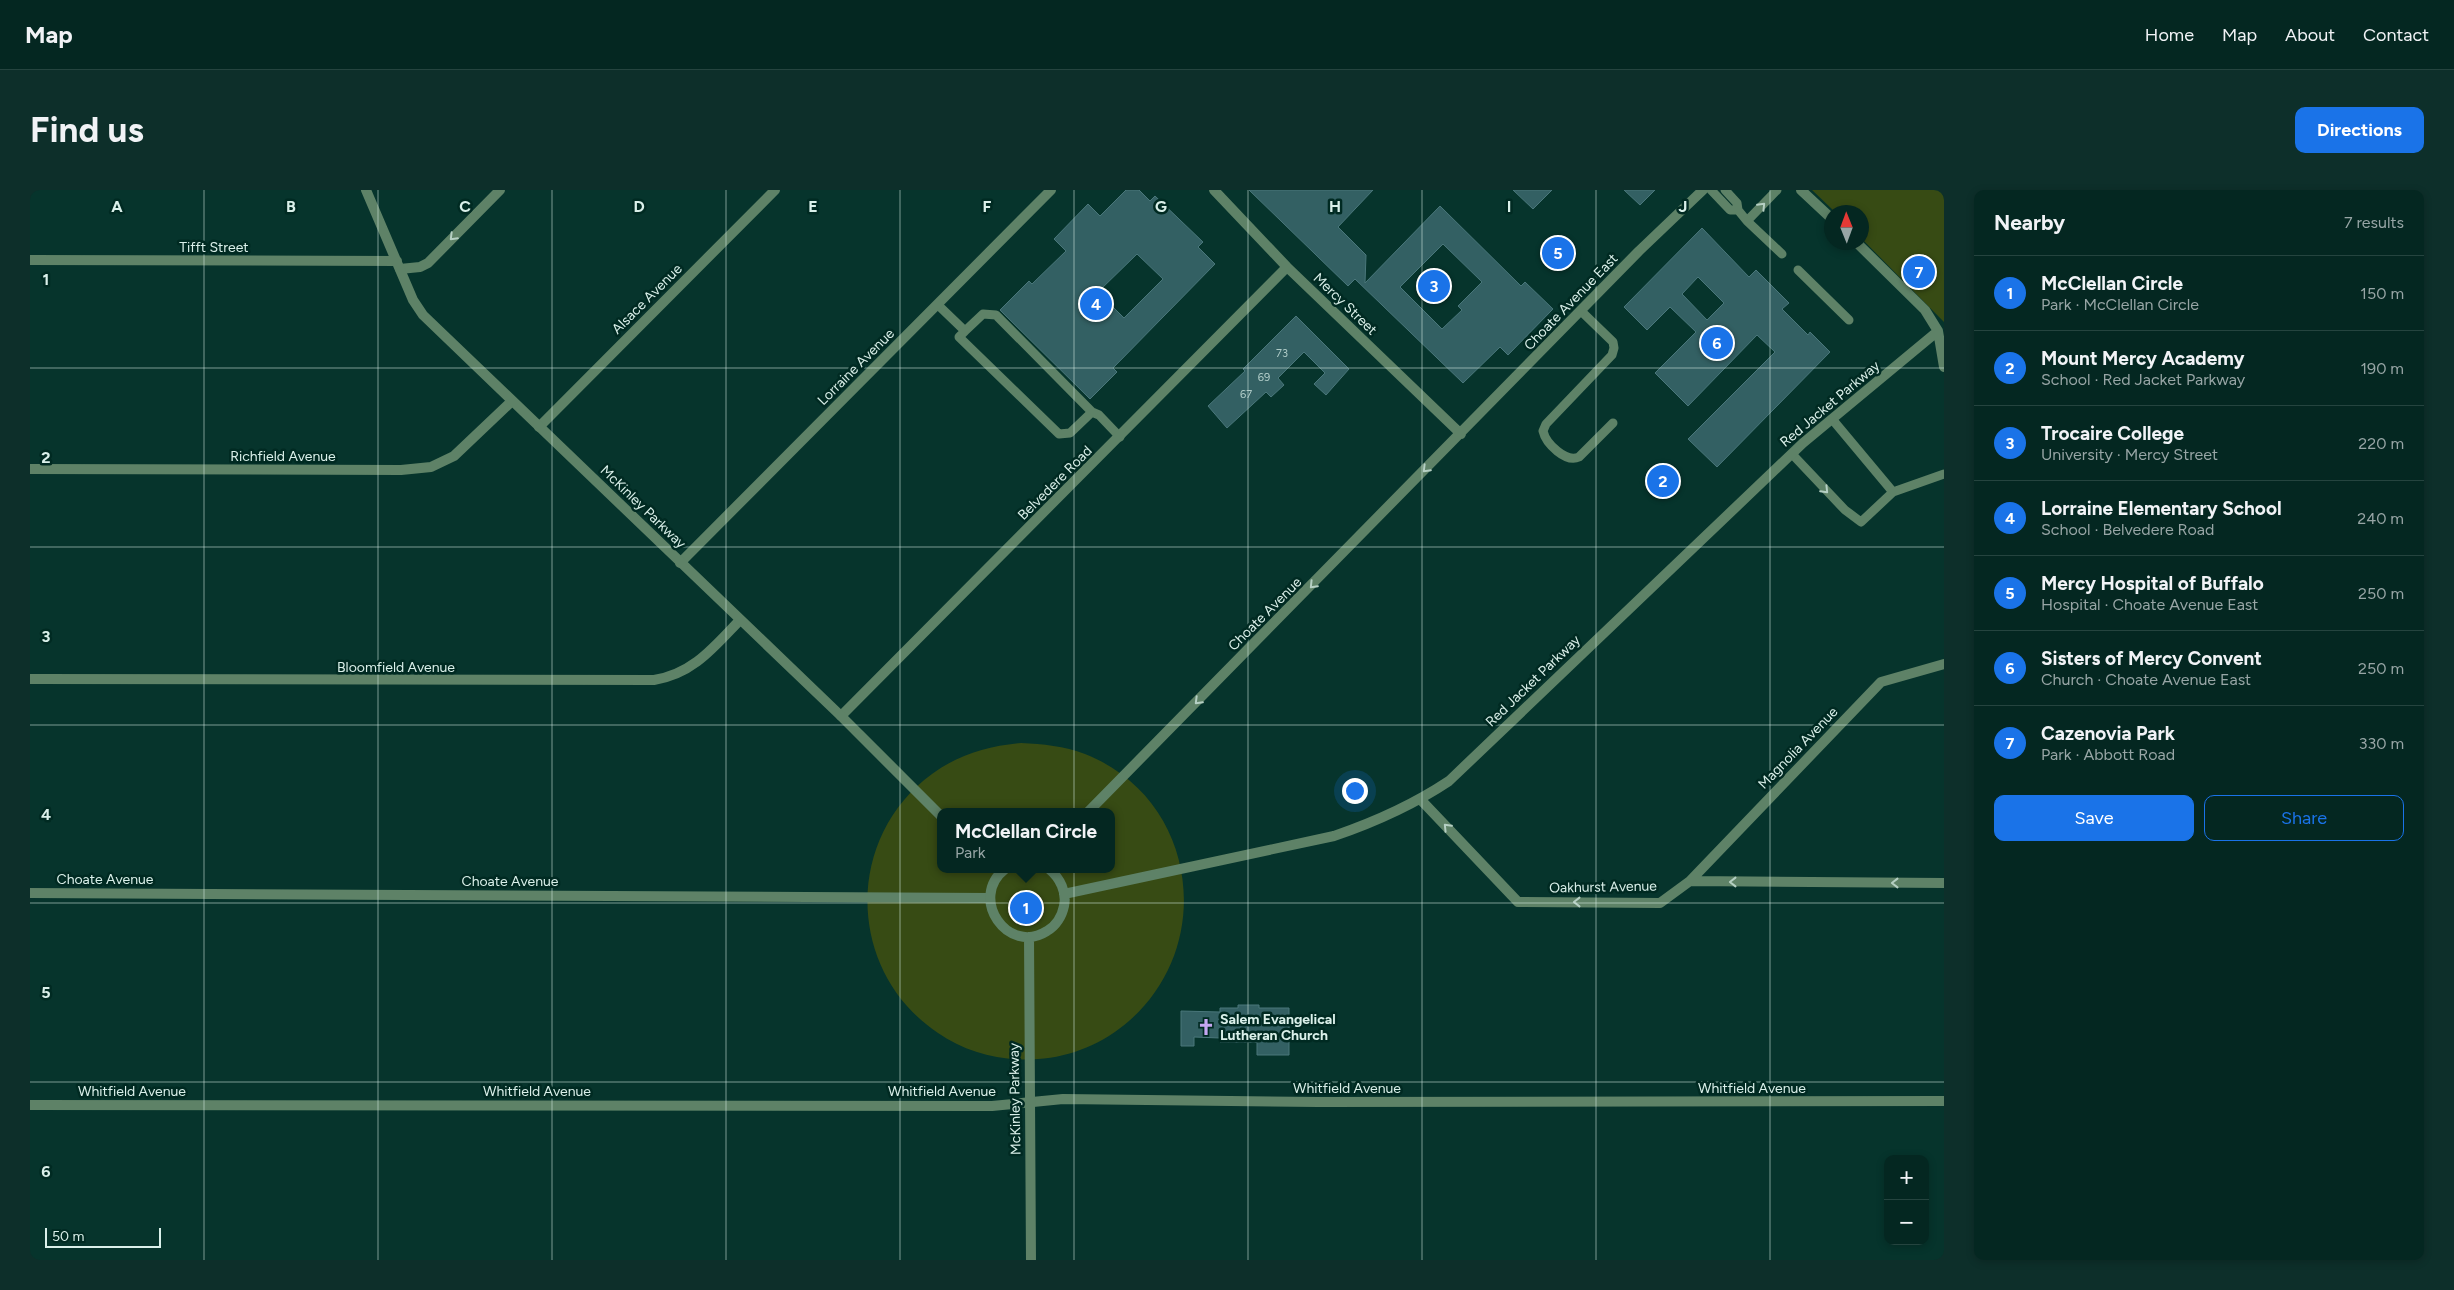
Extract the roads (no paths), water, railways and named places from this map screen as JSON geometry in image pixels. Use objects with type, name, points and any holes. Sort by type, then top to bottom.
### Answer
[{"type":"street","name":"McKinley Parkway","points":[[366,190],[413,300],[423,315],[841,716],[937,812]]},
{"type":"street","name":"Tifft Street","points":[[30,260],[399,265],[420,267],[428,263],[500,190]]},
{"type":"street","name":"Alsace Avenue","points":[[539,427],[775,190]]},
{"type":"street","name":"Lorraine Avenue","points":[[680,563],[1051,190]]},
{"type":"street","name":"Mercy Street","points":[[1214,190],[1287,267],[1460,434]]},
{"type":"street","name":"Choate Avenue East","points":[[1460,434],[1703,190]]},
{"type":"street","points":[[1801,190],[1824,212]]},
{"type":"street","points":[[1864,250],[1925,310],[1942,331],[1944,367]]},
{"type":"street","name":"Belvedere Road","points":[[841,716],[1287,267]]},
{"type":"street","name":"Red Jacket Parkway","points":[[1064,894],[1334,836],[1363,826],[1421,800],[1449,781],[1792,454],[1832,419],[1942,331]]},
{"type":"street","name":"Richfield Avenue","points":[[30,469],[401,470],[431,467],[454,456],[512,401]]},
{"type":"street","name":"Choate Avenue","points":[[1092,808],[1460,434]]},
{"type":"street","name":"Bloomfield Avenue","points":[[30,679],[654,680],[670,678],[701,661],[740,620]]},
{"type":"street","name":"Magnolia Avenue","points":[[1690,881],[1881,682],[1944,664]]},
{"type":"street","name":"Oakhurst Avenue","points":[[1421,800],[1518,902],[1660,903],[1690,881]]},
{"type":"street","points":[[997,873],[990,898],[993,915],[1001,926],[1016,935],[1029,937],[1042,934],[1057,922],[1063,911],[1064,894],[1060,880],[1053,873]]},
{"type":"street","points":[[1690,881],[1944,883]]},
{"type":"street","name":"Choate Avenue","points":[[30,893],[990,898]]},
{"type":"street","name":"McKinley Parkway","points":[[1029,937],[1031,1260]]},
{"type":"street","name":"Whitfield Avenue","points":[[30,1105],[992,1106],[1062,1099],[1318,1102],[1944,1101]]},
{"type":"lane","points":[[1711,190],[1730,210],[1738,210]]},
{"type":"lane","points":[[1725,190],[1737,203],[1738,210],[1782,254]]},
{"type":"lane","points":[[1748,221],[1777,190]]},
{"type":"lane","points":[[1798,270],[1849,320]]},
{"type":"lane","points":[[938,305],[965,331]]},
{"type":"lane","points":[[1582,311],[1613,342],[1612,355],[1546,424],[1543,431],[1545,438],[1567,458],[1574,459],[1579,457],[1613,423]]},
{"type":"lane","points":[[1092,412],[1070,433],[1059,434],[960,337],[983,314],[996,315],[1092,412],[1100,415],[1120,437]]},
{"type":"lane","points":[[1832,419],[1893,492]]},
{"type":"lane","points":[[1792,454],[1845,510],[1861,522],[1893,492],[1944,474]]},
{"type":"place","name":"Mercy Hospital of Buffalo","points":[[1558,253]]},
{"type":"place","name":"Cazenovia Park","points":[[1919,272]]},
{"type":"place","name":"Trocaire College","points":[[1434,286]]},
{"type":"place","name":"Lorraine Elementary School","points":[[1096,304]]},
{"type":"place","name":"Sisters of Mercy Convent","points":[[1717,343]]},
{"type":"place","name":"Mount Mercy Academy","points":[[1663,481]]},
{"type":"place","name":"McClellan Circle","points":[[1026,908]]},
{"type":"place","name":"Salem Evangelical Lutheran Church","points":[[1206,1027]]}]
